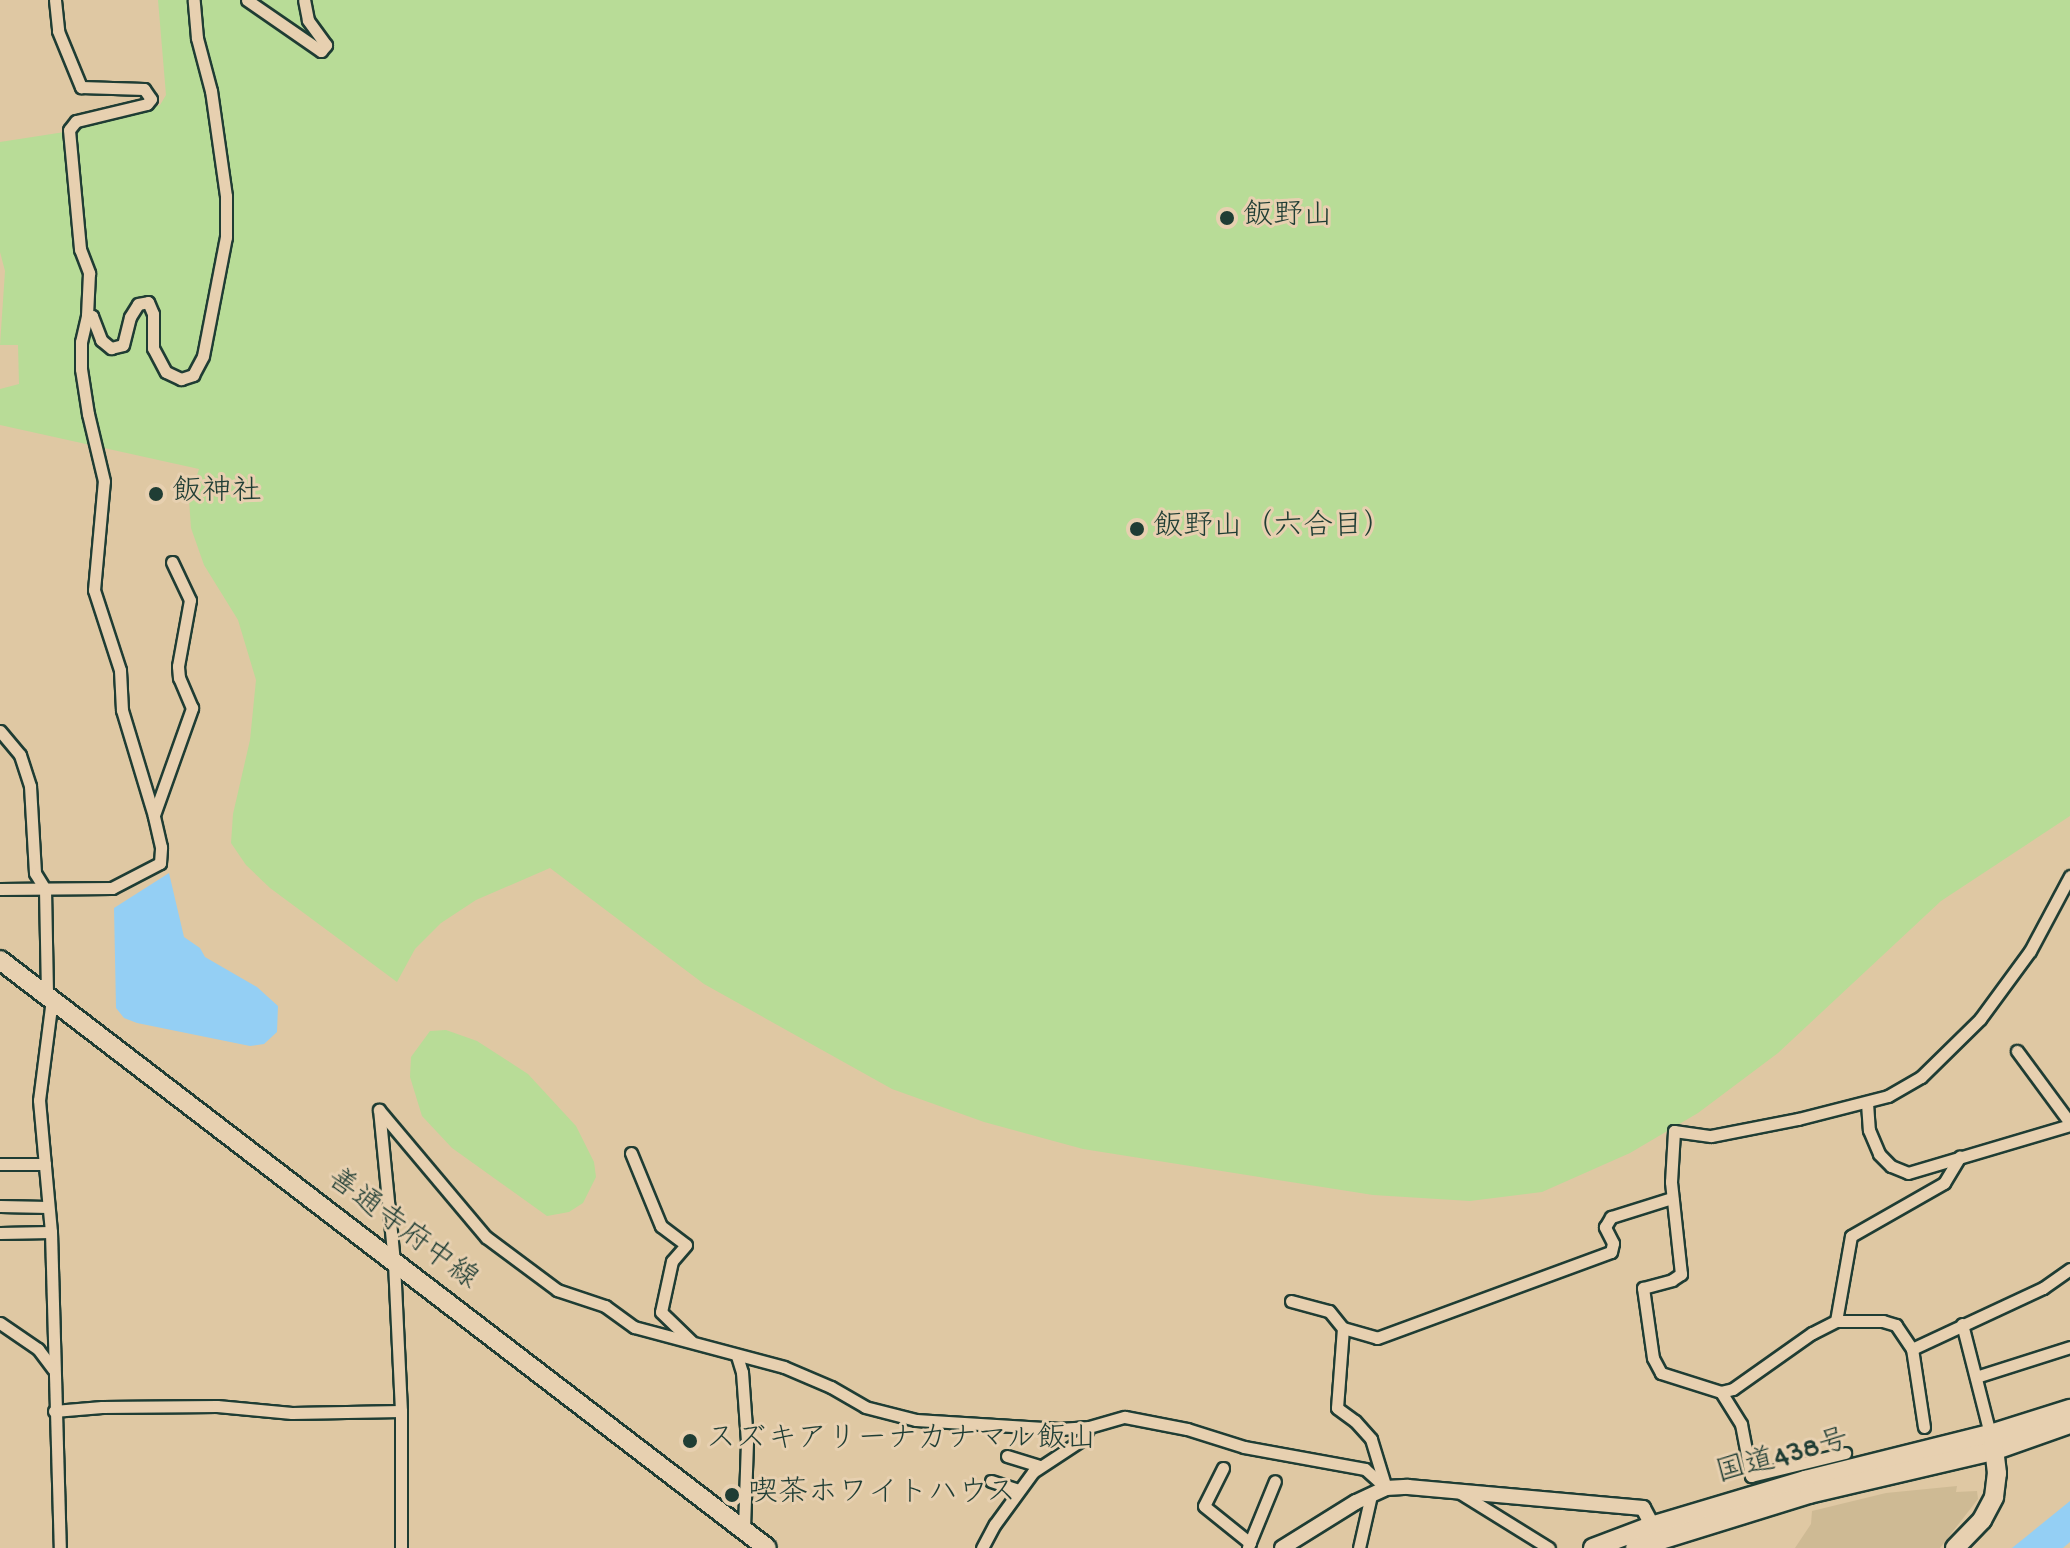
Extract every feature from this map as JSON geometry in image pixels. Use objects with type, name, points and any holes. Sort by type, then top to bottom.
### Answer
[{"type":"main road","name":"善通寺府中線","points":[[0,960],[767,1548]]},
{"type":"main road","name":"国道438号","points":[[1993,1442],[2070,1409]]},
{"type":"main road","name":"国道438号","points":[[1593,1548],[1656,1532],[1805,1480],[2070,1424]]},
{"type":"main road","points":[[1955,1548],[1982,1520],[1994,1497],[1993,1442]]},
{"type":"main road","name":"国道438号","points":[[1635,1548],[1656,1532]]},
{"type":"street","points":[[0,889],[112,888],[160,863],[161,847],[122,710],[120,670],[94,590],[104,481],[81,369],[89,273],[80,249],[69,130],[76,121],[147,104],[151,99],[144,89],[81,87],[58,31],[55,0]]},
{"type":"street","points":[[87,316],[96,319],[96,334],[111,348],[123,345],[130,317],[138,304],[148,302],[153,314],[153,348],[166,372],[181,379],[193,375],[203,356],[226,237],[226,196],[211,91],[197,38],[194,0]]},
{"type":"street","points":[[247,0],[321,51],[326,45],[308,20],[304,0]]},
{"type":"street","points":[[154,816],[192,708],[179,678],[178,666],[190,600],[172,562]]},
{"type":"street","points":[[0,731],[20,755],[30,786],[35,873],[45,889],[49,997],[39,1100],[51,1232],[60,1548]]},
{"type":"street","points":[[1924,1427],[1912,1349],[1896,1325],[1836,1321],[1812,1333],[1733,1389],[1721,1392],[1661,1373],[1653,1358],[1643,1288],[1672,1280],[1681,1274],[1672,1198],[1674,1131],[1723,1134],[1867,1103],[1888,1096],[1921,1077],[1980,1019],[2030,951],[2070,876]]},
{"type":"street","points":[[1867,1103],[1873,1142],[1891,1166],[1908,1173],[2070,1124],[2017,1051]]},
{"type":"street","points":[[401,1548],[401,1411],[394,1262],[379,1110],[476,1226],[505,1253],[557,1290],[605,1306],[634,1327],[784,1367],[831,1387],[865,1407],[916,1420],[1060,1429],[1089,1427],[1125,1417],[1156,1422],[1244,1447],[1365,1469],[1386,1488]]},
{"type":"street","points":[[631,1153],[661,1226],[686,1245],[672,1261],[661,1312],[693,1342]]},
{"type":"street","points":[[1836,1321],[1851,1236],[1944,1183],[1960,1156]]},
{"type":"street","points":[[0,1164],[45,1164]]},
{"type":"street","points":[[1291,1301],[1329,1311],[1343,1328],[1377,1338],[1611,1252],[1613,1243],[1605,1227],[1611,1217],[1672,1198]]},
{"type":"street","points":[[0,1206],[48,1207]]},
{"type":"street","points":[[0,1233],[51,1232]]},
{"type":"street","points":[[1912,1349],[2043,1288],[2070,1269]]},
{"type":"street","points":[[0,1323],[38,1349],[53,1369]]},
{"type":"street","points":[[1962,1324],[1993,1442]]},
{"type":"street","points":[[1343,1328],[1337,1408],[1355,1421],[1371,1439],[1386,1488]]},
{"type":"street","points":[[1976,1377],[2070,1347]]},
{"type":"street","points":[[737,1356],[742,1372],[747,1442],[744,1530]]},
{"type":"street","points":[[1721,1392],[1741,1424],[1751,1476],[1805,1480],[1845,1453]]},
{"type":"street","points":[[54,1411],[188,1406],[292,1413],[401,1411]]},
{"type":"street","points":[[982,1548],[1019,1490],[1040,1466],[1083,1439],[1089,1427]]},
{"type":"street","points":[[1007,1456],[1040,1466]]},
{"type":"street","points":[[1223,1468],[1204,1506],[1249,1545],[1275,1481]]},
{"type":"street","points":[[991,1481],[1019,1490]]},
{"type":"street","points":[[1282,1548],[1386,1488],[1457,1491],[1643,1508],[1656,1532]]},
{"type":"street","points":[[1457,1491],[1549,1548]]},
{"type":"street","points":[[1359,1548],[1371,1495]]},
{"type":"shaded area","points":[[1957,1486],[1956,1492],[1977,1491],[1978,1499],[1940,1548],[1795,1548],[1811,1524],[1812,1511],[1886,1493]]},
{"type":"green space","points":[[158,0],[2070,0],[2070,816],[1941,901],[1778,1053],[1698,1113],[1630,1153],[1542,1192],[1470,1201],[1373,1195],[1083,1149],[984,1122],[892,1089],[704,984],[550,868],[476,900],[441,923],[415,949],[397,982],[270,888],[246,865],[231,843],[233,814],[250,740],[256,680],[238,620],[204,565],[191,528],[189,500],[199,469],[0,425],[0,389],[19,384],[18,345],[0,345],[5,271],[0,252],[0,142],[71,131],[78,125],[160,105],[166,95]]},
{"type":"green space","points":[[446,1030],[477,1041],[528,1074],[576,1126],[594,1162],[596,1177],[583,1203],[569,1212],[547,1216],[452,1148],[422,1116],[410,1077],[411,1057],[430,1031]]},
{"type":"water","points":[[169,873],[184,937],[200,948],[205,957],[257,987],[278,1006],[277,1032],[264,1044],[250,1046],[137,1023],[124,1018],[116,1008],[114,908]]},
{"type":"water","points":[[2070,1501],[2070,1542],[2063,1548],[2012,1548]]},
{"type":"place","name":"飯野山","points":[[1227,218]]},
{"type":"place","name":"飯神社","points":[[156,494]]},
{"type":"place","name":"飯野山（六合目）","points":[[1137,529]]},
{"type":"place","name":"スズキアリーナカナマル飯山","points":[[690,1441]]},
{"type":"place","name":"喫茶ホワイトハウス","points":[[732,1495]]}]
